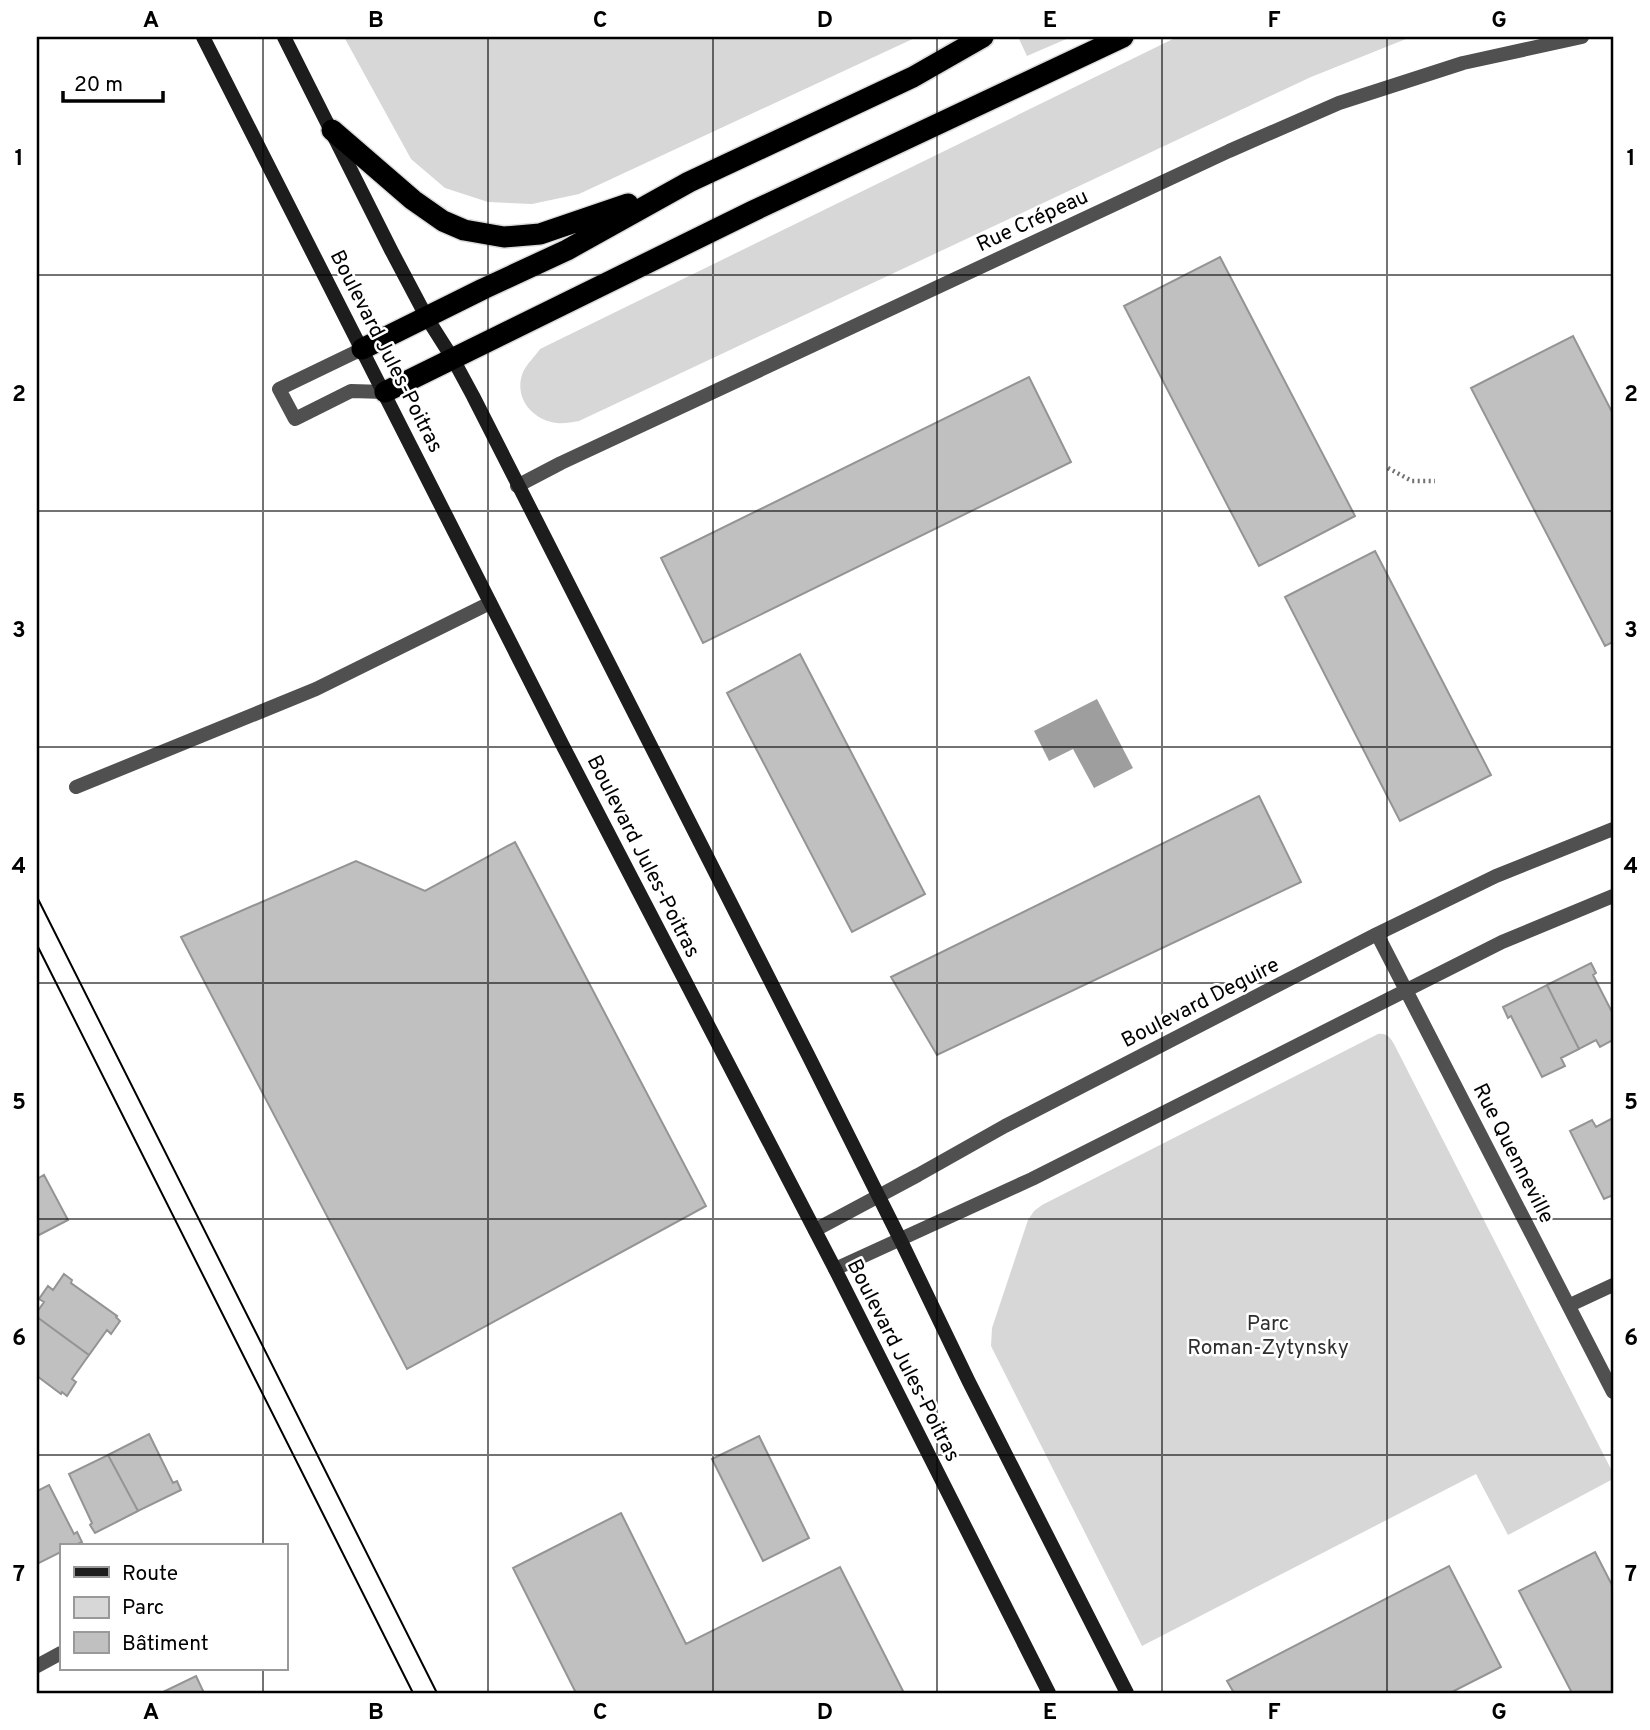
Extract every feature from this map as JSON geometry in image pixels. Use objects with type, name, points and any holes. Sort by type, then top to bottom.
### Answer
[{"type":"highway","points":[[362,349],[566,250],[689,182],[913,77],[984,37]]},
{"type":"highway","points":[[385,392],[753,211],[1123,37]]},
{"type":"highway","points":[[332,130],[413,201],[443,221],[464,230],[486,234],[513,237],[540,234],[689,182]]},
{"type":"street","name":"Boulevard Jules-Poitras","points":[[203,37],[490,603],[835,1269],[1049,1693]]},
{"type":"street","points":[[284,37],[391,250],[427,318],[453,359],[879,1197],[1127,1693]]},
{"type":"street","name":"Rue Crépeau","points":[[517,486],[1085,218],[1339,103],[1474,59],[1582,37]]},
{"type":"street","points":[[362,349],[279,389],[295,419],[351,391],[385,392]]},
{"type":"street","points":[[76,787],[316,689],[490,603]]},
{"type":"street","name":"Boulevard Deguire","points":[[815,1230],[1005,1126],[1377,934],[1496,876],[1613,829]]},
{"type":"street","points":[[835,1269],[1032,1179],[1502,942],[1613,897]]},
{"type":"street","name":"Rue Quenneville","points":[[1377,934],[1613,1392]]},
{"type":"street","points":[[1570,1305],[1613,1285]]},
{"type":"street","points":[[37,1666],[60,1654]]},
{"type":"path","points":[[1388,468],[1412,481],[1435,481]]},
{"type":"green space","points":[[344,37],[917,37],[579,194],[532,204],[488,202],[445,188],[411,159]]},
{"type":"green space","points":[[1071,37],[1027,56],[1019,39]]},
{"type":"green space","points":[[1177,37],[1411,37],[1311,77],[579,421],[548,421],[527,406],[521,390],[523,372],[540,349]]},
{"type":"green space","name":"Parc Roman-Zytynsky","points":[[1378,1034],[1384,1034],[1395,1046],[1613,1473],[1613,1479],[1508,1535],[1476,1474],[1142,1646],[991,1346],[992,1328],[1028,1220],[1042,1205]]},
{"type":"shaded area","points":[[1097,699],[1133,768],[1094,788],[1073,749],[1049,761],[1034,731]]},
{"type":"building","points":[[1220,257],[1355,516],[1259,566],[1124,306]]},
{"type":"building","points":[[1573,336],[1613,414],[1613,642],[1605,646],[1471,388]]},
{"type":"building","points":[[1029,377],[1071,462],[703,643],[661,558]]},
{"type":"building","points":[[1375,551],[1491,775],[1400,821],[1285,597]]},
{"type":"building","points":[[800,654],[925,894],[852,932],[727,693]]},
{"type":"building","points":[[1259,796],[1301,882],[937,1055],[891,977]]},
{"type":"building","points":[[515,842],[706,1206],[407,1369],[181,937],[356,861],[425,891]]},
{"type":"building","points":[[1591,963],[1596,973],[1593,975],[1613,1014],[1613,1040],[1600,1047],[1596,1040],[1579,1049],[1547,985]]},
{"type":"building","points":[[1547,985],[1579,1049],[1561,1058],[1565,1066],[1542,1077],[1511,1016],[1508,1018],[1503,1007]]},
{"type":"building","points":[[1613,1118],[1613,1195],[1604,1199],[1570,1131],[1592,1120],[1596,1127]]},
{"type":"building","points":[[44,1175],[68,1220],[37,1236],[37,1179]]},
{"type":"building","points":[[64,1274],[72,1280],[71,1283],[117,1316],[120,1321],[111,1334],[107,1330],[89,1355],[37,1317],[37,1312],[44,1302],[39,1299],[48,1286],[53,1290]]},
{"type":"building","points":[[37,1317],[89,1355],[72,1379],[76,1382],[67,1396],[37,1376]]},
{"type":"building","points":[[149,1434],[173,1483],[177,1481],[181,1490],[138,1511],[108,1455]]},
{"type":"building","points":[[759,1436],[809,1538],[763,1561],[712,1459]]},
{"type":"building","points":[[108,1455],[138,1511],[95,1533],[69,1474]]},
{"type":"building","points":[[49,1485],[74,1534],[77,1532],[82,1542],[60,1544],[60,1552],[37,1564],[37,1491]]},
{"type":"building","points":[[621,1513],[686,1644],[840,1567],[904,1693],[576,1693],[513,1568]]},
{"type":"building","points":[[1595,1552],[1613,1587],[1613,1693],[1572,1693],[1519,1591]]},
{"type":"building","points":[[1449,1566],[1501,1667],[1450,1693],[1234,1693],[1227,1681]]},
{"type":"building","points":[[196,1676],[204,1693],[161,1693]]},
{"type":"tram line","points":[[37,897],[437,1693]]},
{"type":"tram line","points":[[37,945],[413,1693]]}]
